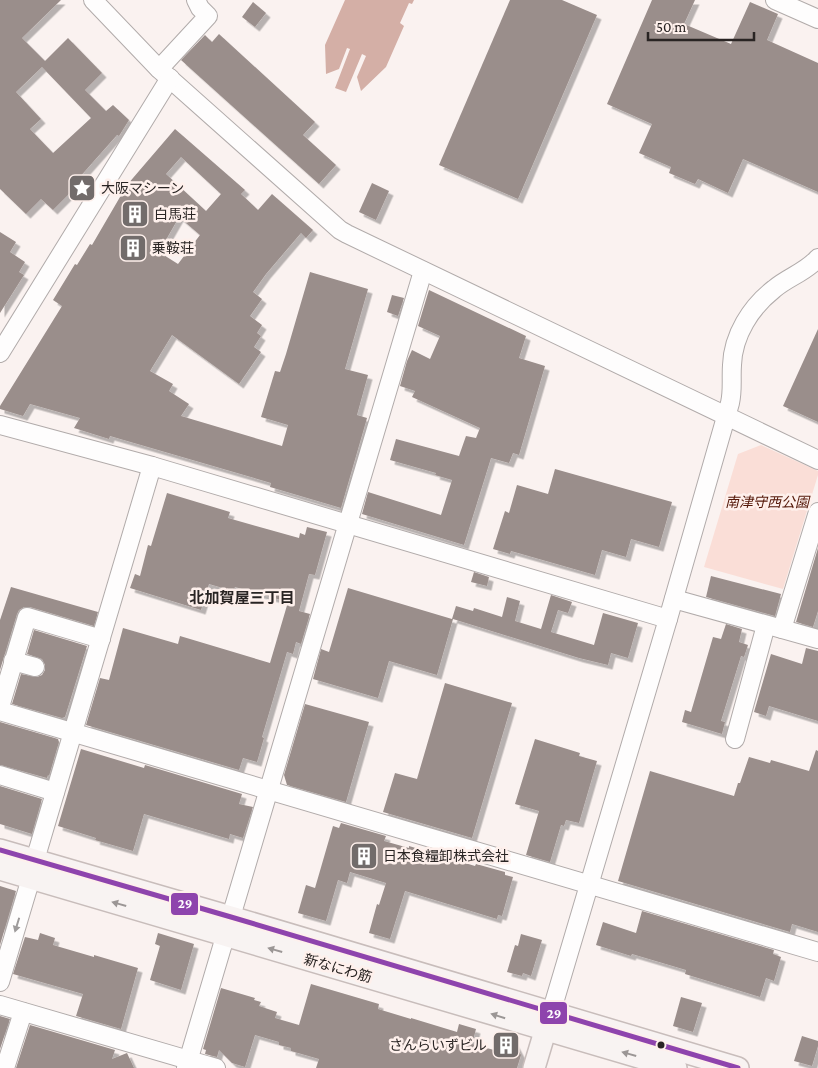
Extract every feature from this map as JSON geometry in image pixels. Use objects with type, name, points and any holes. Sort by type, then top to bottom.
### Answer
[{"type":"main road","name":"新なにわ筋","points":[[0,850],[33,869],[548,1022],[676,1068]]},
{"type":"main road","name":"新なにわ筋","points":[[0,869],[33,869]]},
{"type":"main road","name":"新なにわ筋","points":[[548,1022],[738,1068]]},
{"type":"main road","points":[[534,1068],[548,1022]]},
{"type":"street","points":[[93,0],[165,73],[340,230],[818,460]]},
{"type":"street","points":[[0,353],[165,73],[208,16],[200,8],[196,0]]},
{"type":"street","points":[[775,0],[818,19]]},
{"type":"street","points":[[548,1022],[674,599],[732,394],[733,354],[738,334],[758,304],[768,294],[779,284],[802,272],[818,258]]},
{"type":"street","points":[[187,1064],[423,271]]},
{"type":"street","points":[[0,425],[152,466],[668,619]]},
{"type":"street","points":[[0,982],[152,466]]},
{"type":"street","points":[[735,739],[774,627],[818,512]]},
{"type":"street","points":[[674,599],[818,639]]},
{"type":"street","points":[[0,707],[27,617],[101,639]]},
{"type":"street","points":[[14,661],[35,668]]},
{"type":"street","points":[[0,711],[818,952]]},
{"type":"street","points":[[0,775],[56,792]]},
{"type":"street","points":[[0,1005],[187,1064],[216,1068]]},
{"type":"street","points":[[0,1066],[5,1068],[23,1012]]},
{"type":"green space","name":"南津守西公園","points":[[761,445],[818,471],[783,589],[704,567],[738,454]]},
{"type":"shaded area","points":[[345,0],[414,0],[412,4],[409,3],[400,23],[404,26],[386,67],[361,91],[357,77],[366,56],[362,54],[346,92],[335,88],[350,49],[347,48],[339,69],[326,74],[325,45]]},
{"type":"building","points":[[0,0],[61,0],[22,38],[45,61],[68,38],[102,73],[85,90],[106,111],[113,105],[129,120],[119,136],[117,135],[78,179],[81,182],[53,210],[41,199],[26,214],[0,189]],"holes":[[[42,67],[91,118],[53,153],[30,129],[41,119],[16,92]]]},
{"type":"building","points":[[510,0],[562,0],[597,15],[518,199],[439,165]]},
{"type":"building","points":[[652,0],[695,0],[684,24],[731,44],[750,2],[778,14],[767,40],[818,63],[818,192],[743,159],[728,193],[698,179],[695,184],[669,173],[671,167],[639,153],[652,124],[607,104]]},
{"type":"building","points":[[253,2],[266,13],[255,27],[242,17]]},
{"type":"building","points":[[219,34],[315,122],[303,135],[336,165],[319,184],[181,60],[205,35],[212,42]]},
{"type":"building","points":[[175,129],[245,190],[241,194],[258,210],[272,194],[313,230],[306,238],[301,233],[253,292],[262,299],[250,316],[262,325],[257,333],[261,336],[254,347],[261,352],[239,384],[172,335],[150,371],[173,384],[169,391],[189,404],[181,416],[282,446],[288,425],[261,417],[275,371],[280,372],[310,272],[368,289],[345,369],[368,375],[357,415],[367,418],[341,508],[270,487],[271,483],[110,436],[109,439],[74,428],[80,418],[30,404],[23,416],[0,409],[0,406],[62,306],[53,300],[75,264],[77,265],[90,244],[92,245],[127,185]],"holes":[[[181,157],[221,194],[206,211],[166,174]],[[179,217],[200,235],[178,264],[159,252]]]},
{"type":"building","points":[[372,183],[389,191],[376,220],[359,212]]},
{"type":"building","points":[[0,232],[16,242],[10,252],[25,262],[19,272],[24,275],[0,313]]},
{"type":"building","points":[[429,290],[526,336],[519,358],[545,366],[519,455],[513,453],[509,463],[491,458],[464,545],[362,514],[368,492],[441,515],[452,480],[435,475],[436,473],[390,460],[396,439],[459,456],[466,436],[476,438],[480,428],[412,397],[415,391],[400,386],[412,350],[430,359],[440,336],[418,326]]},
{"type":"building","points":[[392,295],[404,298],[398,316],[387,312]]},
{"type":"building","points":[[818,329],[818,422],[783,406]]},
{"type":"building","points":[[555,469],[672,502],[659,547],[631,539],[626,557],[602,550],[595,575],[511,551],[510,554],[493,549],[505,511],[509,513],[517,485],[548,494]]},
{"type":"building","points":[[167,493],[230,512],[228,518],[299,538],[300,533],[305,535],[307,527],[327,532],[315,575],[309,574],[299,611],[310,614],[301,644],[296,642],[293,654],[287,652],[262,737],[264,738],[257,762],[243,758],[239,770],[86,725],[100,678],[109,680],[123,628],[178,644],[180,636],[270,663],[288,602],[235,587],[233,591],[209,584],[201,610],[130,588],[135,574],[140,576],[148,545],[151,546]]},
{"type":"building","points":[[818,548],[818,611],[813,627],[796,622]]},
{"type":"building","points":[[474,572],[489,577],[487,586],[471,582]]},
{"type":"building","points":[[711,576],[781,594],[775,616],[706,597]]},
{"type":"building","points":[[11,587],[98,612],[94,626],[30,607],[24,607],[17,614],[0,670],[0,620]]},
{"type":"building","points":[[348,588],[452,619],[456,606],[473,611],[474,608],[502,617],[507,597],[520,601],[515,621],[541,629],[551,595],[572,602],[568,613],[558,610],[551,632],[594,645],[603,613],[638,623],[628,658],[611,653],[608,665],[579,658],[453,619],[437,675],[389,661],[378,698],[313,679],[321,649],[329,652]]},
{"type":"building","points":[[726,624],[742,629],[739,642],[748,645],[744,657],[741,656],[721,721],[725,722],[722,734],[682,722],[685,710],[691,712],[713,637],[721,639]]},
{"type":"building","points":[[34,630],[87,646],[65,717],[62,718],[12,704],[21,674],[37,677],[42,675],[45,670],[42,659],[27,654]]},
{"type":"building","points":[[806,648],[818,651],[818,721],[769,706],[766,716],[754,712],[771,654],[802,664]]},
{"type":"building","points":[[445,683],[512,703],[472,838],[383,812],[395,773],[417,779]]},
{"type":"building","points":[[305,704],[369,722],[346,802],[287,785],[284,775]]},
{"type":"building","points":[[0,722],[58,739],[59,742],[47,778],[0,765]]},
{"type":"building","points":[[535,739],[580,753],[579,756],[597,761],[579,823],[566,820],[564,826],[561,825],[550,862],[526,855],[539,811],[515,804]]},
{"type":"building","points":[[81,749],[144,768],[145,765],[242,794],[239,804],[253,807],[243,838],[230,834],[229,839],[144,814],[133,851],[95,840],[96,838],[58,826]]},
{"type":"building","points":[[816,750],[818,751],[818,932],[792,924],[790,932],[618,881],[650,771],[734,796],[749,757],[770,763],[771,760],[809,771]]},
{"type":"building","points":[[0,786],[42,799],[32,834],[0,824]]},
{"type":"building","points":[[341,823],[386,836],[384,841],[409,848],[409,846],[475,866],[476,864],[505,872],[505,875],[513,877],[502,916],[498,915],[497,919],[405,891],[390,939],[369,933],[377,904],[379,905],[386,883],[350,872],[347,883],[338,880],[326,921],[298,913],[306,885],[315,888],[333,826],[339,828]]},
{"type":"building","points":[[0,886],[16,891],[0,945]]},
{"type":"building","points":[[642,911],[774,950],[773,954],[781,957],[774,981],[766,978],[760,997],[685,974],[686,970],[596,945],[603,922],[636,933]]},
{"type":"building","points":[[40,933],[55,938],[53,945],[138,968],[121,1029],[76,1016],[83,994],[13,974],[25,937],[38,940]]},
{"type":"building","points":[[158,933],[194,944],[181,990],[150,980],[160,946],[155,944]]},
{"type":"building","points":[[521,934],[542,940],[531,976],[523,973],[522,976],[507,972],[515,945],[518,946]]},
{"type":"building","points":[[311,984],[379,1004],[378,1009],[457,1032],[459,1024],[476,1029],[472,1044],[494,1050],[500,1033],[511,1036],[521,1055],[517,1068],[316,1068],[319,1059],[291,1051],[291,1048],[279,1045],[279,1042],[255,1035],[245,1067],[232,1063],[219,1050],[217,1057],[205,1054],[206,1050],[203,1049],[221,988],[255,998],[254,1000],[261,1002],[259,1006],[277,1012],[275,1018],[299,1025]]},
{"type":"building","points":[[681,997],[702,1003],[693,1032],[673,1026]]},
{"type":"building","points":[[0,1016],[10,1019],[0,1049]]},
{"type":"building","points":[[30,1025],[115,1050],[112,1059],[127,1053],[134,1068],[16,1068]]},
{"type":"building","points":[[802,1036],[818,1041],[812,1066],[794,1061]]},
{"type":"transit line","name":"29","points":[[0,850],[738,1068]]},
{"type":"place","name":"大阪マシーン","points":[[82,188]]},
{"type":"place","name":"白馬荘","points":[[135,214]]},
{"type":"place","name":"乗鞍荘","points":[[133,248]]},
{"type":"place","name":"日本食糧卸株式会社","points":[[364,856]]},
{"type":"place","name":"さんらいずビル","points":[[506,1045]]},
{"type":"district","name":"北加賀屋三丁目","points":[[242,598]]}]
